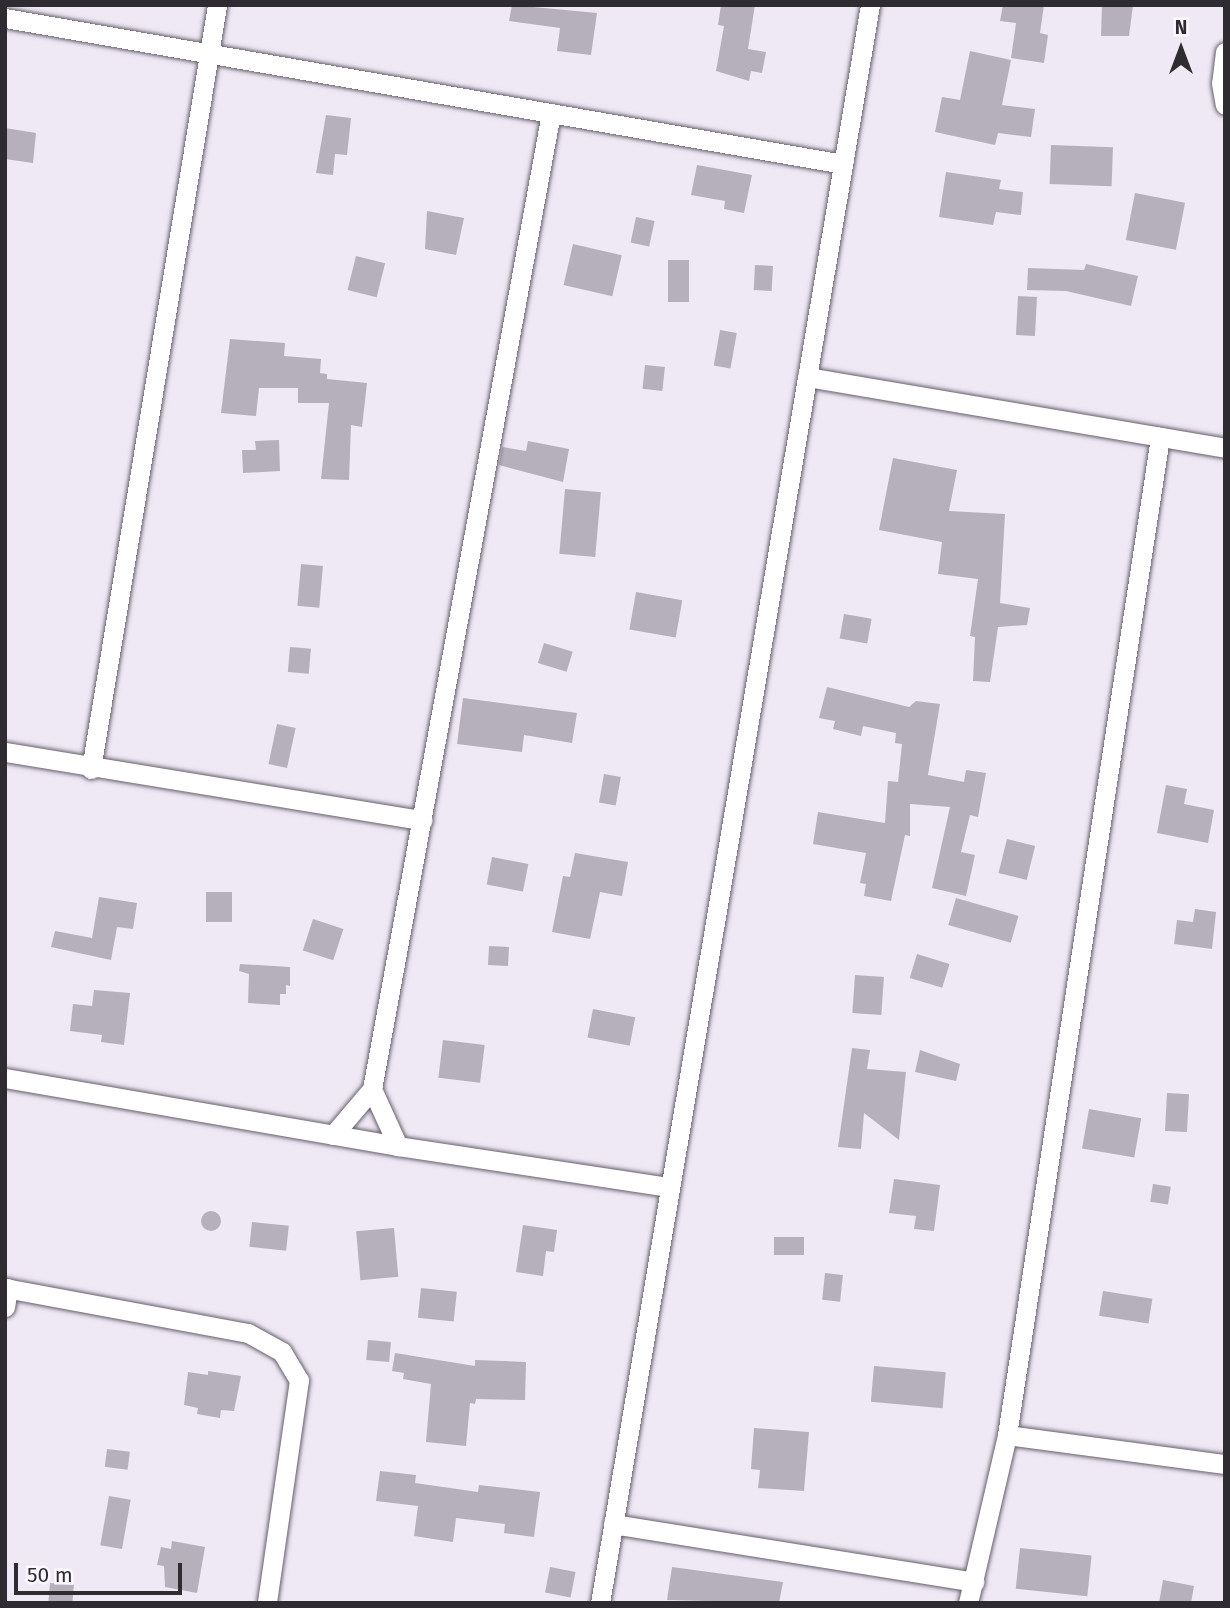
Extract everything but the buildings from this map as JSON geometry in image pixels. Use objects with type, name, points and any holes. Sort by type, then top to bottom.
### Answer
[{"type":"street","points":[[91,769],[217,5]]},
{"type":"street","points":[[600,1603],[870,5]]},
{"type":"street","points":[[5,18],[843,164]]},
{"type":"street","points":[[1225,52],[1221,83],[1225,105]]},
{"type":"street","points":[[333,1135],[372,1089],[551,113]]},
{"type":"street","points":[[807,377],[1225,448]]},
{"type":"street","points":[[968,1603],[1007,1434],[1160,437]]},
{"type":"street","points":[[5,752],[91,769],[422,820]]},
{"type":"street","points":[[5,1078],[398,1146],[670,1187]]},
{"type":"street","points":[[372,1089],[398,1146]]},
{"type":"street","points":[[6,1294],[248,1333],[282,1352],[299,1380],[267,1603]]},
{"type":"street","points":[[1007,1434],[1225,1464]]},
{"type":"street","points":[[613,1524],[974,1582]]}]
